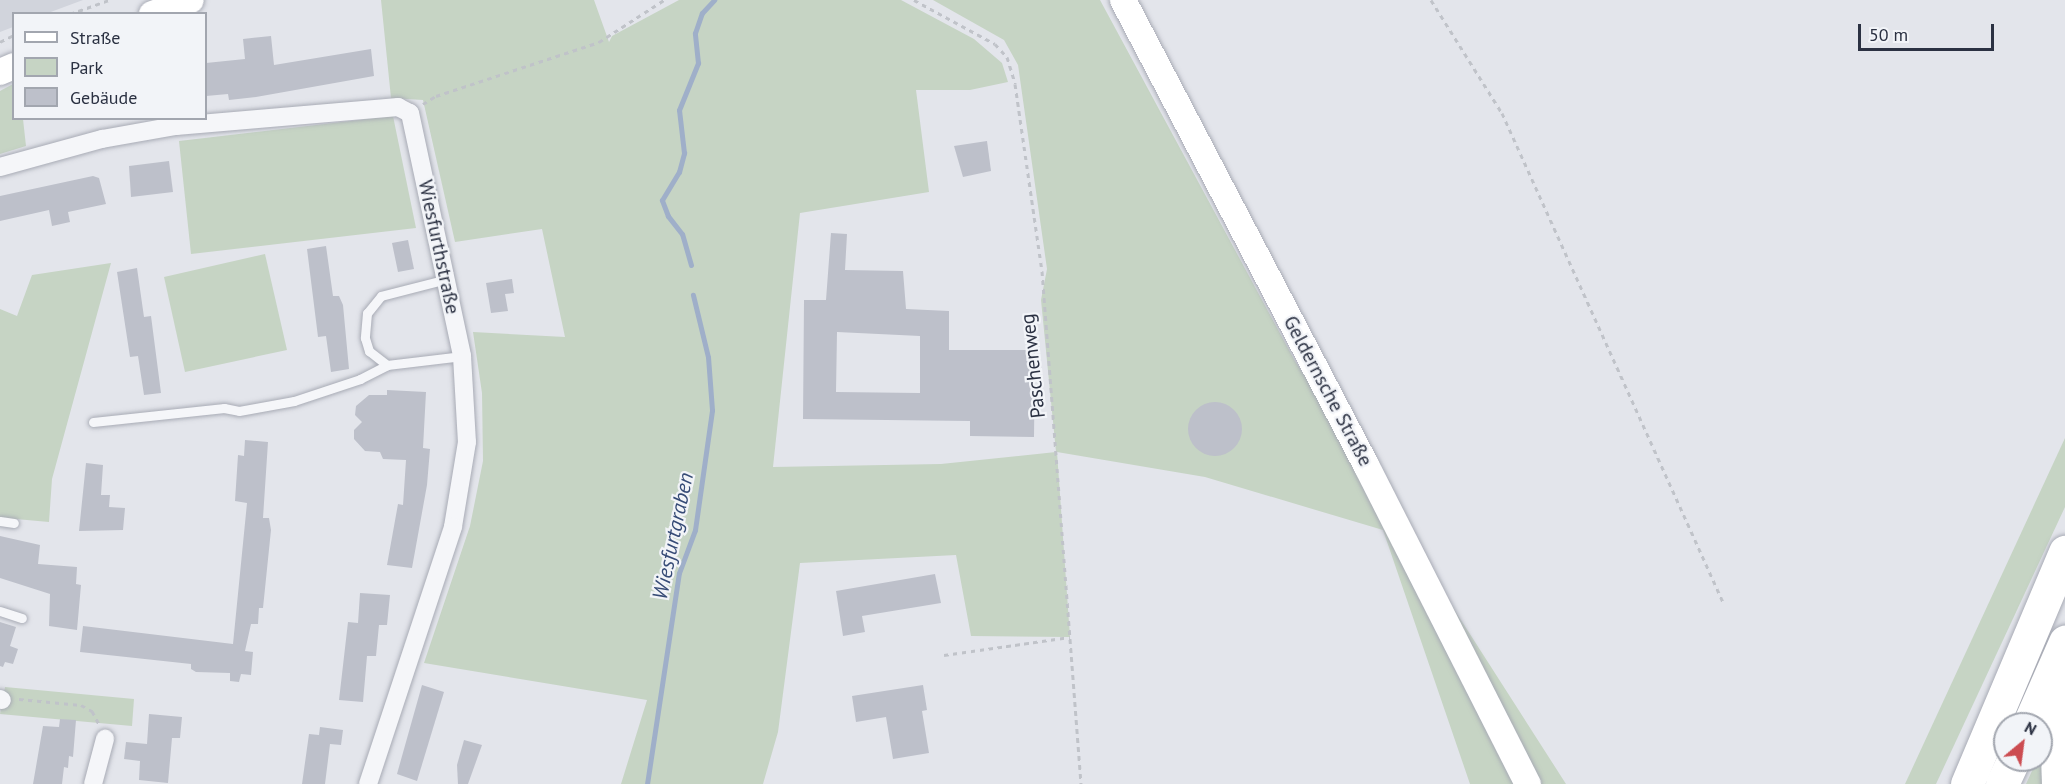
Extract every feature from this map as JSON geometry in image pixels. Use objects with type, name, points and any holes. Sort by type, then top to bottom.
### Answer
[{"type":"highway","points":[[1967,784],[2065,552]]},
{"type":"highway","points":[[2034,712],[2065,642]]},
{"type":"highway","points":[[2058,784],[2057,747],[2065,696]]},
{"type":"main road","points":[[158,12],[191,0]]},
{"type":"main road","name":"Geldernsche Straße","points":[[1123,0],[1366,465],[1528,784]]},
{"type":"street","points":[[0,167],[102,139],[176,126],[398,107],[410,112]]},
{"type":"street","name":"Wiesfurthstraße","points":[[368,784],[461,491],[467,442],[462,356],[410,112]]},
{"type":"street","points":[[93,784],[105,739]]},
{"type":"lane","points":[[387,365],[369,351],[367,313],[381,296],[447,279]]},
{"type":"lane","points":[[93,422],[224,408],[239,411],[294,401],[360,379],[387,365],[462,356]]},
{"type":"lane","points":[[0,521],[14,523]]},
{"type":"lane","points":[[0,611],[22,618]]},
{"type":"path","points":[[76,12],[109,0]]},
{"type":"path","points":[[410,112],[436,96],[599,42],[664,0]]},
{"type":"path","name":"Paschenweg","points":[[915,0],[995,44],[1007,57],[1015,84],[1042,271],[1071,637],[1080,784]]},
{"type":"path","points":[[1431,0],[1502,113],[1723,602]]},
{"type":"path","points":[[944,655],[1071,637]]},
{"type":"path","points":[[1,700],[81,705],[92,711],[105,739]]},
{"type":"shaded area","points":[[0,0],[83,0],[51,12],[12,12],[12,27],[0,32]]},
{"type":"green space","points":[[381,0],[594,0],[609,42],[612,36],[679,0],[901,0],[974,39],[1002,63],[1008,82],[970,90],[916,90],[929,192],[800,213],[773,467],[941,464],[1056,452],[1041,300],[1047,269],[1018,65],[1004,40],[933,0],[1100,0],[1295,361],[1566,784],[1470,784],[1383,530],[1205,477],[1057,452],[1070,637],[971,636],[956,555],[800,563],[778,732],[763,784],[621,784],[647,700],[424,663],[470,526],[483,461],[482,393],[473,332],[565,337],[542,229],[455,242],[423,100],[391,98]]},
{"type":"green space","points":[[12,85],[12,120],[23,120],[26,146],[0,154],[0,91]]},
{"type":"green space","points":[[393,116],[416,228],[191,254],[179,141]]},
{"type":"green space","points":[[265,254],[287,350],[185,372],[164,277]]},
{"type":"green space","points":[[111,263],[52,479],[49,522],[16,519],[14,528],[0,526],[0,309],[17,316],[32,275]]},
{"type":"green space","points":[[2065,438],[2065,507],[1936,784],[1905,784]]},
{"type":"green space","points":[[5,687],[134,699],[132,726],[0,714]]},
{"type":"green space","points":[[2032,772],[2044,772],[2048,784],[2026,784]]},
{"type":"building","points":[[271,36],[274,65],[371,49],[374,76],[256,97],[229,100],[228,94],[207,96],[207,63],[245,59],[243,39]]},
{"type":"building","points":[[987,141],[991,171],[963,177],[954,146]]},
{"type":"building","points":[[169,161],[173,192],[131,197],[129,166]]},
{"type":"building","points":[[93,176],[99,178],[106,204],[68,212],[70,222],[52,226],[49,210],[0,221],[0,196]]},
{"type":"building","points":[[831,233],[847,234],[845,270],[903,271],[906,309],[949,311],[949,350],[1035,350],[1034,437],[970,436],[970,421],[803,419],[804,300],[826,300]],"holes":[[[837,332],[920,336],[920,393],[836,392]]]},
{"type":"building","points":[[408,240],[414,269],[398,272],[392,243]]},
{"type":"building","points":[[326,246],[333,296],[339,296],[343,305],[349,369],[331,372],[326,336],[318,337],[307,249]]},
{"type":"building","points":[[137,268],[144,317],[151,316],[161,393],[144,395],[138,356],[130,357],[117,272]]},
{"type":"building","points":[[512,279],[514,293],[505,294],[508,311],[491,313],[486,283]]},
{"type":"building","points":[[387,390],[426,392],[423,448],[430,449],[427,485],[412,568],[387,565],[398,504],[403,505],[406,460],[383,459],[380,452],[365,451],[354,439],[354,430],[362,422],[355,415],[356,406],[369,395],[387,395]]},
{"type":"building","points":[[1210,402],[1220,402],[1230,406],[1238,414],[1242,429],[1238,444],[1230,452],[1220,456],[1210,456],[1200,452],[1192,444],[1188,434],[1188,424],[1192,414],[1200,406]]},
{"type":"building","points":[[245,440],[268,442],[263,518],[269,518],[271,530],[263,608],[259,608],[258,624],[251,624],[245,651],[253,652],[251,675],[241,674],[239,682],[230,681],[230,673],[196,672],[191,669],[191,664],[80,652],[83,626],[233,644],[247,503],[235,501],[238,455],[244,456]]},
{"type":"building","points":[[86,463],[103,465],[101,495],[110,495],[109,507],[125,508],[123,530],[79,531]]},
{"type":"building","points":[[0,536],[40,545],[38,564],[77,567],[76,584],[81,585],[77,630],[49,626],[50,594],[0,578]]},
{"type":"building","points":[[935,574],[941,603],[862,616],[865,632],[843,636],[836,591]]},
{"type":"building","points":[[360,593],[390,595],[387,625],[379,625],[376,656],[367,656],[363,702],[339,700],[348,622],[358,623]]},
{"type":"building","points":[[0,622],[16,627],[10,646],[18,649],[13,664],[5,662],[3,667],[0,666]]},
{"type":"building","points":[[422,685],[444,692],[417,781],[397,774]]},
{"type":"building","points":[[923,685],[927,710],[922,711],[929,753],[893,759],[886,717],[856,722],[852,696]]},
{"type":"building","points":[[149,714],[182,717],[180,738],[172,738],[168,783],[139,780],[140,761],[124,759],[126,742],[147,744]]},
{"type":"building","points":[[60,719],[76,720],[73,757],[69,756],[68,768],[64,767],[62,784],[33,784],[43,726],[59,727]]},
{"type":"building","points":[[320,727],[343,730],[341,745],[330,744],[325,784],[302,784],[309,734],[319,735]]},
{"type":"building","points":[[464,740],[482,745],[468,784],[458,784],[457,765]]},
{"type":"waterway","name":"Wiesfurtgraben","points":[[691,265],[682,234],[668,216],[662,200],[679,172],[684,153],[679,110],[698,63],[695,33],[702,13],[714,0]]},
{"type":"waterway","name":"Wiesfurtgraben","points":[[647,784],[679,573],[695,530],[712,410],[708,357],[693,295]]}]
